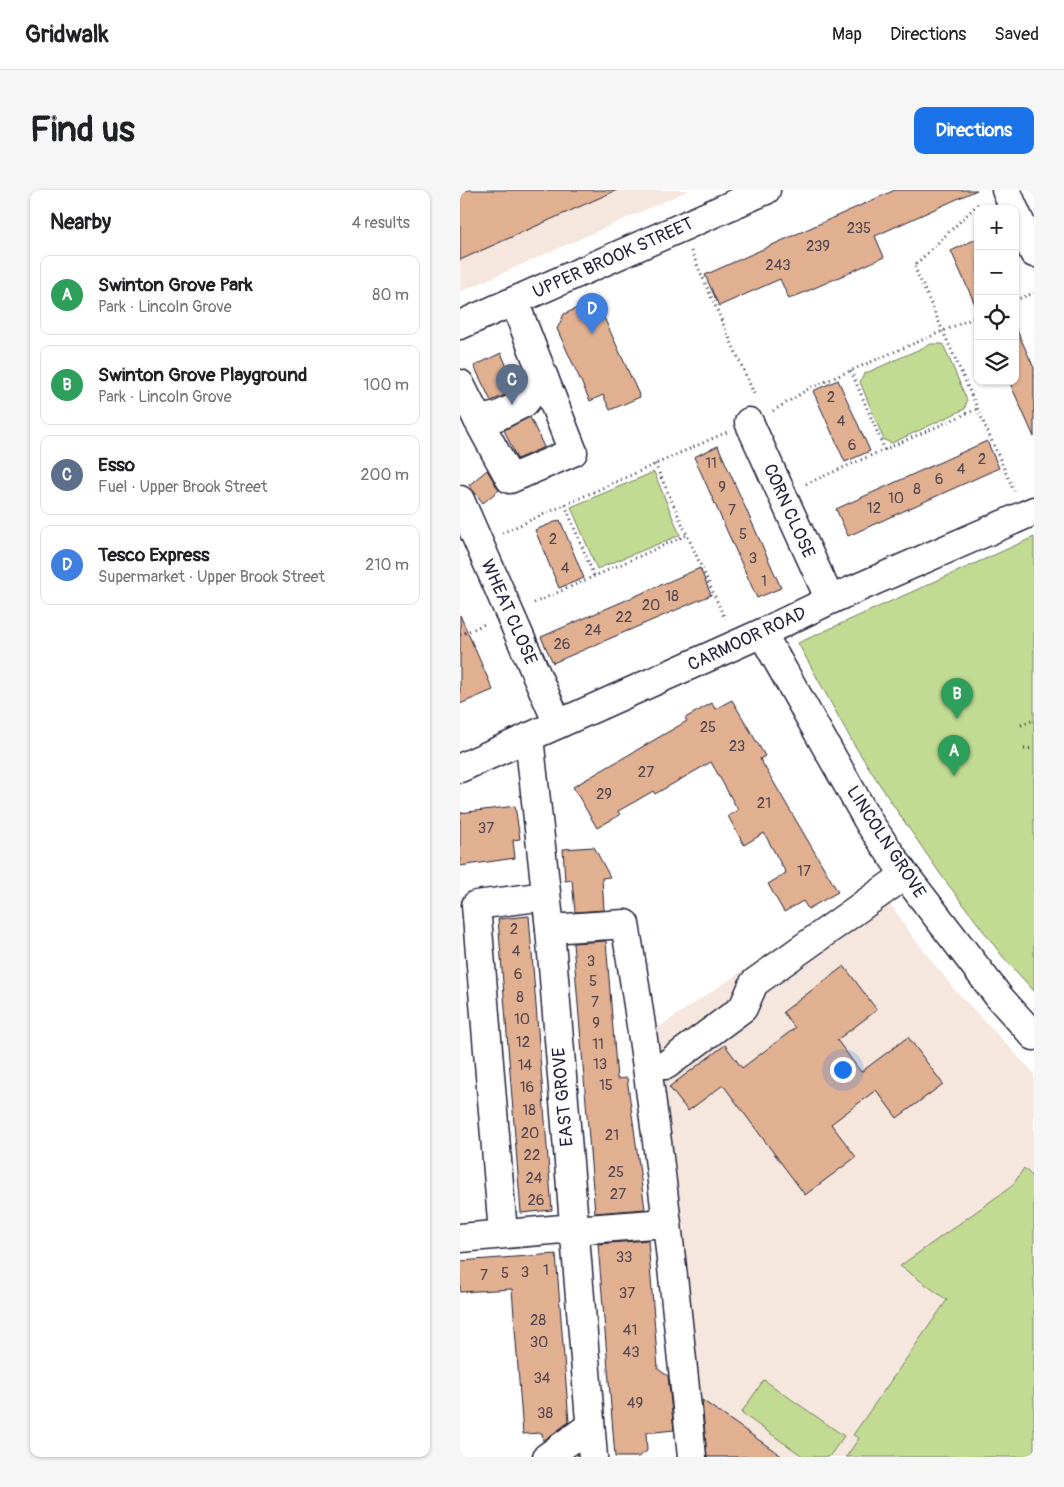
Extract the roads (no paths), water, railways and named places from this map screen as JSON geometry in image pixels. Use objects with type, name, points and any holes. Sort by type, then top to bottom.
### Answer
[{"type":"main road","name":"UPPER BROOK STREET","points":[[460,325],[766,190]]},
{"type":"main road","points":[[1006,190],[1013,205]]},
{"type":"main road","points":[[1019,219],[1034,253]]},
{"type":"main road","points":[[460,384],[510,479],[573,452],[514,301]]},
{"type":"main road","points":[[478,420],[498,416],[524,403],[544,378]]},
{"type":"main road","name":"CORN CLOSE","points":[[757,419],[782,495],[830,600]]},
{"type":"main road","name":"WHEAT CLOSE","points":[[460,500],[558,724]]},
{"type":"main road","name":"CARMOOR ROAD","points":[[460,768],[762,633],[830,600],[1029,513]]},
{"type":"main road","name":"LINCOLN GROVE","points":[[762,633],[870,824],[905,875],[999,997],[1034,1036]]},
{"type":"main road","name":"EAST GROVE","points":[[529,737],[550,929],[593,1457]]},
{"type":"main road","points":[[666,1064],[743,1008],[754,983],[905,875]]},
{"type":"main road","points":[[503,1233],[469,922],[476,905],[546,896]]},
{"type":"main road","points":[[550,929],[625,924],[636,988],[666,1223],[687,1454]]},
{"type":"main road","points":[[460,1238],[503,1233],[666,1223]]},
{"type":"main road","points":[[547,1457],[590,1426]]},
{"type":"place","name":"Tesco Express","points":[[592,334]]},
{"type":"place","name":"Esso","points":[[512,405]]},
{"type":"place","name":"Swinton Grove Playground","points":[[957,719]]},
{"type":"place","name":"Swinton Grove Park","points":[[954,776]]}]
